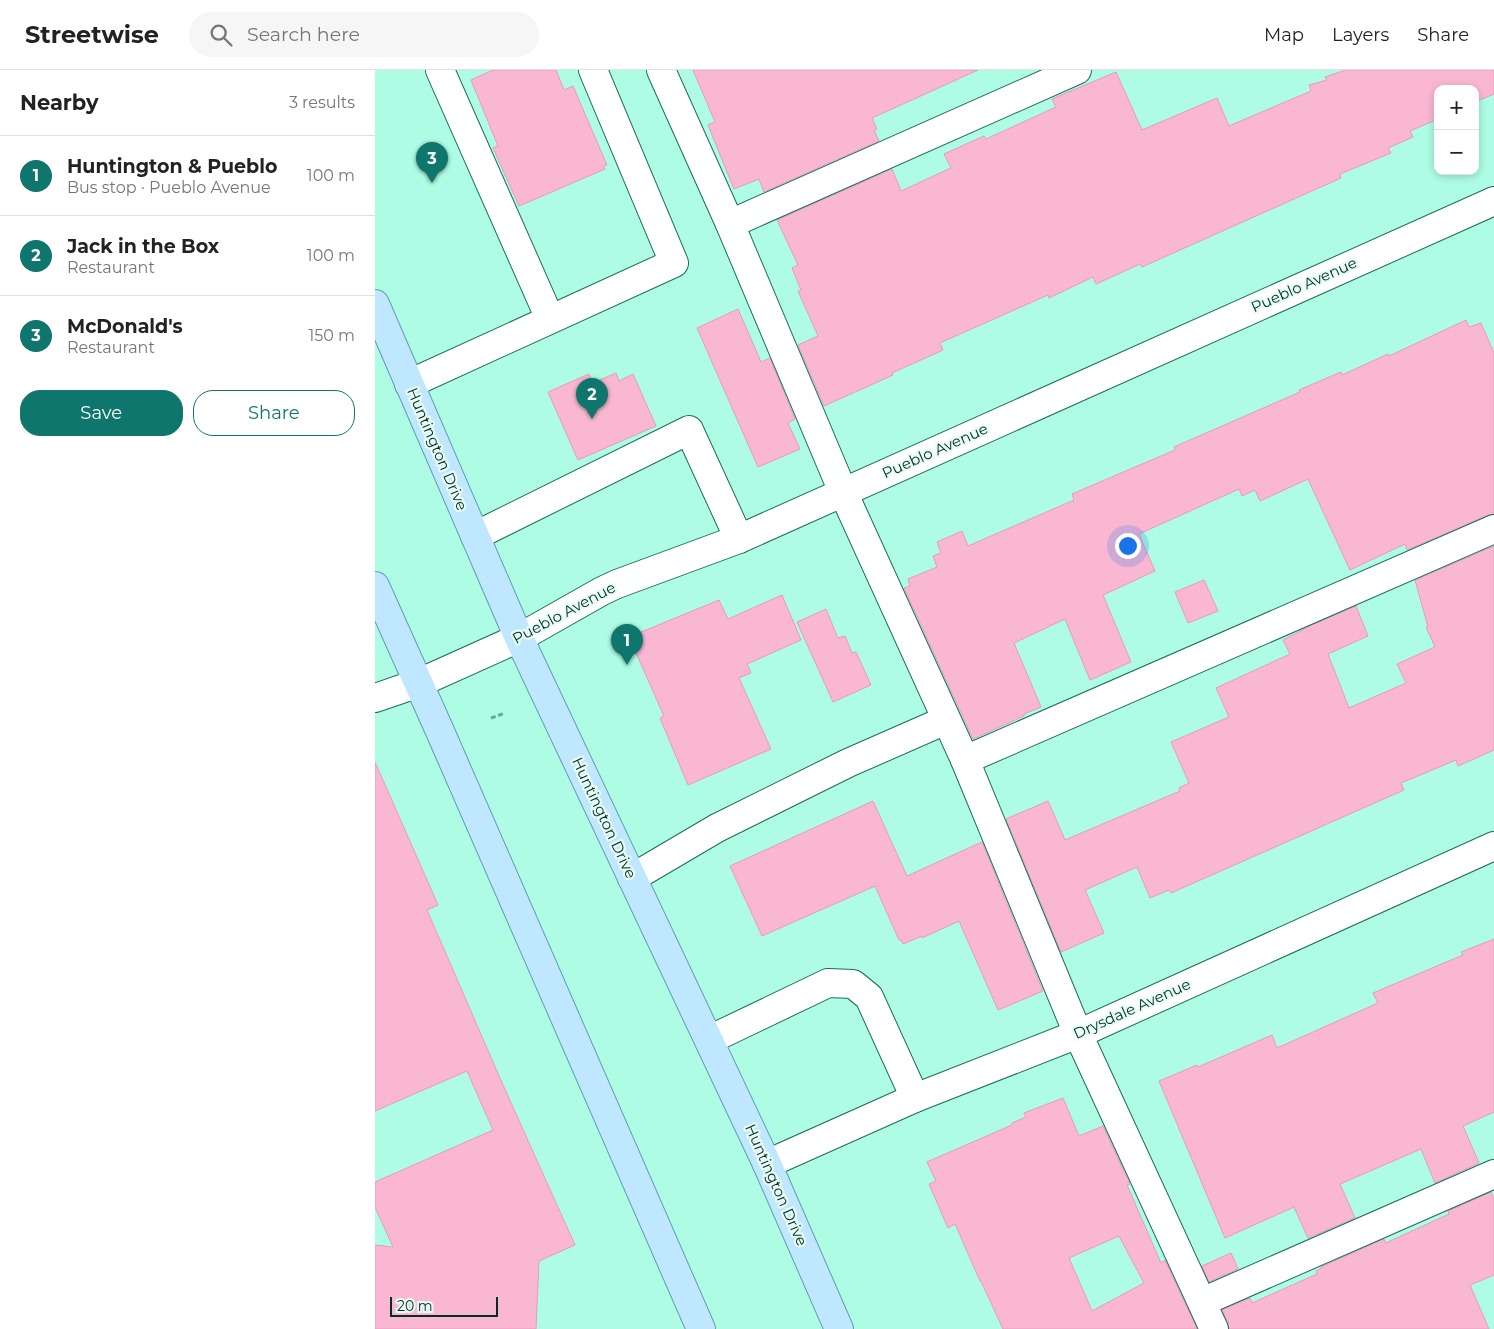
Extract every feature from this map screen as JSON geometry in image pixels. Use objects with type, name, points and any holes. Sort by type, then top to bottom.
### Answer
[{"type":"main road","name":"Huntington Drive","points":[[375,304],[519,638],[767,1164],[839,1329]]},
{"type":"main road","points":[[375,586],[701,1329]]},
{"type":"street","points":[[440,70],[551,320]]},
{"type":"street","points":[[409,384],[675,264],[593,70]]},
{"type":"street","points":[[661,70],[730,224],[843,492],[965,760],[1079,1034],[1214,1329]]},
{"type":"street","points":[[730,224],[1077,70]]},
{"type":"street","name":"Pueblo Avenue","points":[[375,698],[419,683],[519,638],[609,588],[739,539],[1494,200]]},
{"type":"street","points":[[475,536],[689,430],[739,539]]},
{"type":"street","points":[[965,760],[1494,529]]},
{"type":"street","points":[[632,878],[717,828],[848,763],[946,720]]},
{"type":"street","name":"Drysdale Avenue","points":[[767,1164],[915,1098],[1079,1034],[1494,846]]},
{"type":"street","points":[[709,1040],[828,983],[853,984],[869,997],[915,1098]]},
{"type":"street","points":[[1202,1302],[1494,1174]]},
{"type":"path","points":[[491,718],[505,713]]},
{"type":"building","points":[[493,70],[556,70],[564,90],[573,86],[607,165],[603,166],[605,169],[519,206],[493,148],[498,146],[471,80]]},
{"type":"building","points":[[693,70],[978,70],[872,118],[877,129],[874,130],[879,141],[764,192],[759,179],[734,189],[708,125],[715,122]]},
{"type":"building","points":[[1346,70],[1494,70],[1494,94],[1479,100],[1479,85],[1434,85],[1434,121],[1410,131],[1413,137],[1388,148],[1391,153],[1340,174],[1341,178],[1142,267],[1140,264],[1096,284],[1093,277],[1049,298],[1048,295],[940,343],[943,350],[824,406],[798,345],[818,336],[798,291],[801,290],[792,268],[798,265],[777,220],[892,169],[901,191],[951,168],[944,154],[984,136],[986,139],[1056,107],[1052,99],[1116,72],[1142,130],[1217,98],[1229,126],[1311,91],[1309,85],[1327,80],[1325,77]]},
{"type":"building","points":[[738,309],[761,362],[770,358],[795,419],[788,423],[800,449],[758,467],[697,328]]},
{"type":"building","points":[[1466,320],[1469,327],[1481,323],[1494,353],[1494,514],[1407,550],[1405,544],[1350,570],[1308,479],[1260,501],[1255,490],[1242,496],[1239,489],[1139,534],[1155,571],[1103,595],[1131,662],[1090,680],[1065,619],[1014,643],[1041,707],[973,739],[904,588],[910,586],[908,579],[937,567],[933,556],[941,553],[937,542],[962,531],[968,546],[1074,500],[1072,494],[1175,450],[1174,447],[1300,392],[1299,390],[1341,372],[1342,375],[1388,354],[1389,356]]},
{"type":"building","points":[[616,373],[619,381],[633,374],[656,426],[578,460],[548,392],[589,374],[593,383]]},
{"type":"building","points":[[1494,546],[1494,750],[1458,766],[1456,760],[1401,783],[1404,790],[1171,893],[1169,890],[1150,898],[1137,867],[1085,890],[1104,933],[1061,952],[1006,819],[1048,801],[1065,840],[1180,791],[1179,788],[1189,783],[1171,742],[1229,717],[1216,688],[1290,654],[1283,640],[1356,606],[1368,636],[1328,654],[1349,708],[1406,683],[1397,664],[1435,647],[1426,627],[1428,627],[1415,580]]},
{"type":"building","points":[[1204,580],[1218,611],[1188,623],[1175,592]]},
{"type":"building","points":[[782,595],[801,640],[747,664],[751,673],[739,678],[771,749],[688,785],[660,718],[664,716],[629,637],[719,600],[728,619]]},
{"type":"building","points":[[826,609],[838,638],[845,636],[852,653],[856,652],[871,685],[833,702],[797,622]]},
{"type":"building","points":[[375,762],[438,905],[427,910],[575,1245],[539,1261],[536,1329],[375,1329],[375,1245],[393,1247],[375,1207],[375,1182],[493,1130],[467,1071],[375,1111]]},
{"type":"building","points":[[873,801],[907,876],[982,842],[1043,991],[998,1010],[959,921],[922,938],[922,936],[903,944],[899,940],[875,886],[762,936],[730,866]]},
{"type":"building","points":[[1494,939],[1494,1112],[1463,1126],[1479,1163],[1435,1183],[1421,1149],[1340,1184],[1355,1218],[1308,1238],[1294,1207],[1225,1238],[1159,1081],[1197,1065],[1198,1067],[1272,1035],[1277,1048],[1378,1003],[1373,993],[1463,955],[1461,952]]},
{"type":"building","points":[[1063,1098],[1079,1136],[1103,1126],[1130,1184],[1127,1185],[1161,1263],[1165,1260],[1197,1329],[1003,1329],[955,1224],[948,1228],[929,1184],[936,1181],[927,1162],[1012,1125],[1012,1123],[1026,1117],[1024,1113]],"holes":[[[1119,1236],[1144,1283],[1092,1311],[1069,1258]]]},
{"type":"building","points":[[1491,1192],[1494,1199],[1494,1275],[1470,1285],[1489,1329],[1229,1329],[1222,1310],[1250,1298],[1252,1303],[1317,1274],[1316,1271],[1321,1267],[1384,1239],[1386,1243],[1449,1214],[1448,1211]]},
{"type":"building","points":[[1231,1253],[1238,1269],[1209,1282],[1202,1266]]},
{"type":"place","name":"McDonald's","points":[[432,183]]},
{"type":"place","name":"Jack in the Box","points":[[592,419]]},
{"type":"place","name":"Huntington & Pueblo","points":[[627,665]]}]
